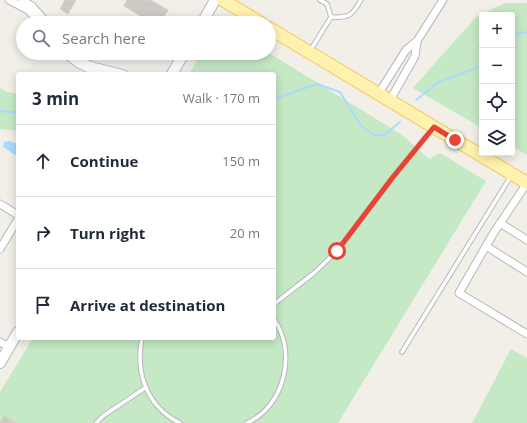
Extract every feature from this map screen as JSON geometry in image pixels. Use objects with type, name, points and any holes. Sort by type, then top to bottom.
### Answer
[{"type":"main road","points":[[223,0],[249,16]]},
{"type":"main road","points":[[276,32],[527,183]]},
{"type":"street","points":[[206,16],[216,0]]},
{"type":"street","points":[[379,94],[406,50],[417,41],[443,0]]},
{"type":"street","points":[[15,1],[34,16]]},
{"type":"street","points":[[15,1],[35,10],[41,16]]},
{"type":"street","points":[[390,100],[415,56],[417,41]]},
{"type":"street","points":[[73,60],[95,72]]},
{"type":"street","points":[[82,60],[89,65],[116,72]]},
{"type":"street","points":[[173,72],[180,60]]},
{"type":"street","points":[[527,183],[500,223],[459,293],[527,334]]},
{"type":"street","points":[[0,204],[16,214]]},
{"type":"street","points":[[0,249],[16,222]]},
{"type":"street","points":[[500,223],[527,240]]},
{"type":"street","points":[[486,246],[527,272]]},
{"type":"street","points":[[0,363],[16,336]]},
{"type":"street","points":[[0,342],[9,348]]},
{"type":"lane","points":[[310,52],[331,16],[327,4],[320,0]]},
{"type":"lane","points":[[331,16],[345,17],[350,15],[361,0]]},
{"type":"lane","points":[[276,302],[314,273],[337,251],[393,177],[434,127]]},
{"type":"lane","points":[[402,352],[512,174]]},
{"type":"lane","points":[[247,423],[264,411],[276,396],[283,379],[286,361],[284,342],[276,324]]},
{"type":"lane","points":[[142,340],[139,353],[140,369],[145,388],[155,404],[171,419],[180,423]]},
{"type":"lane","points":[[96,423],[103,416],[145,388]]},
{"type":"green space","points":[[505,3],[527,3],[527,155],[515,148],[515,12],[486,12]]},
{"type":"green space","points":[[479,16],[479,126],[413,88],[476,17]]},
{"type":"green space","points":[[276,57],[402,135],[429,159],[440,153],[486,181],[338,423],[0,423],[0,392],[32,340],[276,340],[276,72],[190,72],[197,60],[276,60]]},
{"type":"green space","points":[[0,88],[7,92],[16,94],[16,131],[0,129]]},
{"type":"green space","points":[[511,349],[527,358],[527,423],[472,423]]},
{"type":"water","points":[[9,141],[16,143],[16,156],[3,147],[4,142]]},
{"type":"building","points":[[65,0],[76,0],[68,14],[60,9]]},
{"type":"building","points":[[127,0],[150,0],[168,10],[164,16],[140,16],[124,6]]},
{"type":"building","points":[[4,416],[16,423],[0,423]]},
{"type":"waterway","points":[[515,34],[527,32]]},
{"type":"waterway","points":[[416,100],[439,82],[479,67]]},
{"type":"waterway","points":[[276,98],[317,84],[340,92],[361,126],[374,135],[384,135],[400,122]]},
{"type":"waterway","points":[[0,111],[16,113]]},
{"type":"route","points":[[337,251],[393,177],[434,127],[455,140]]}]
